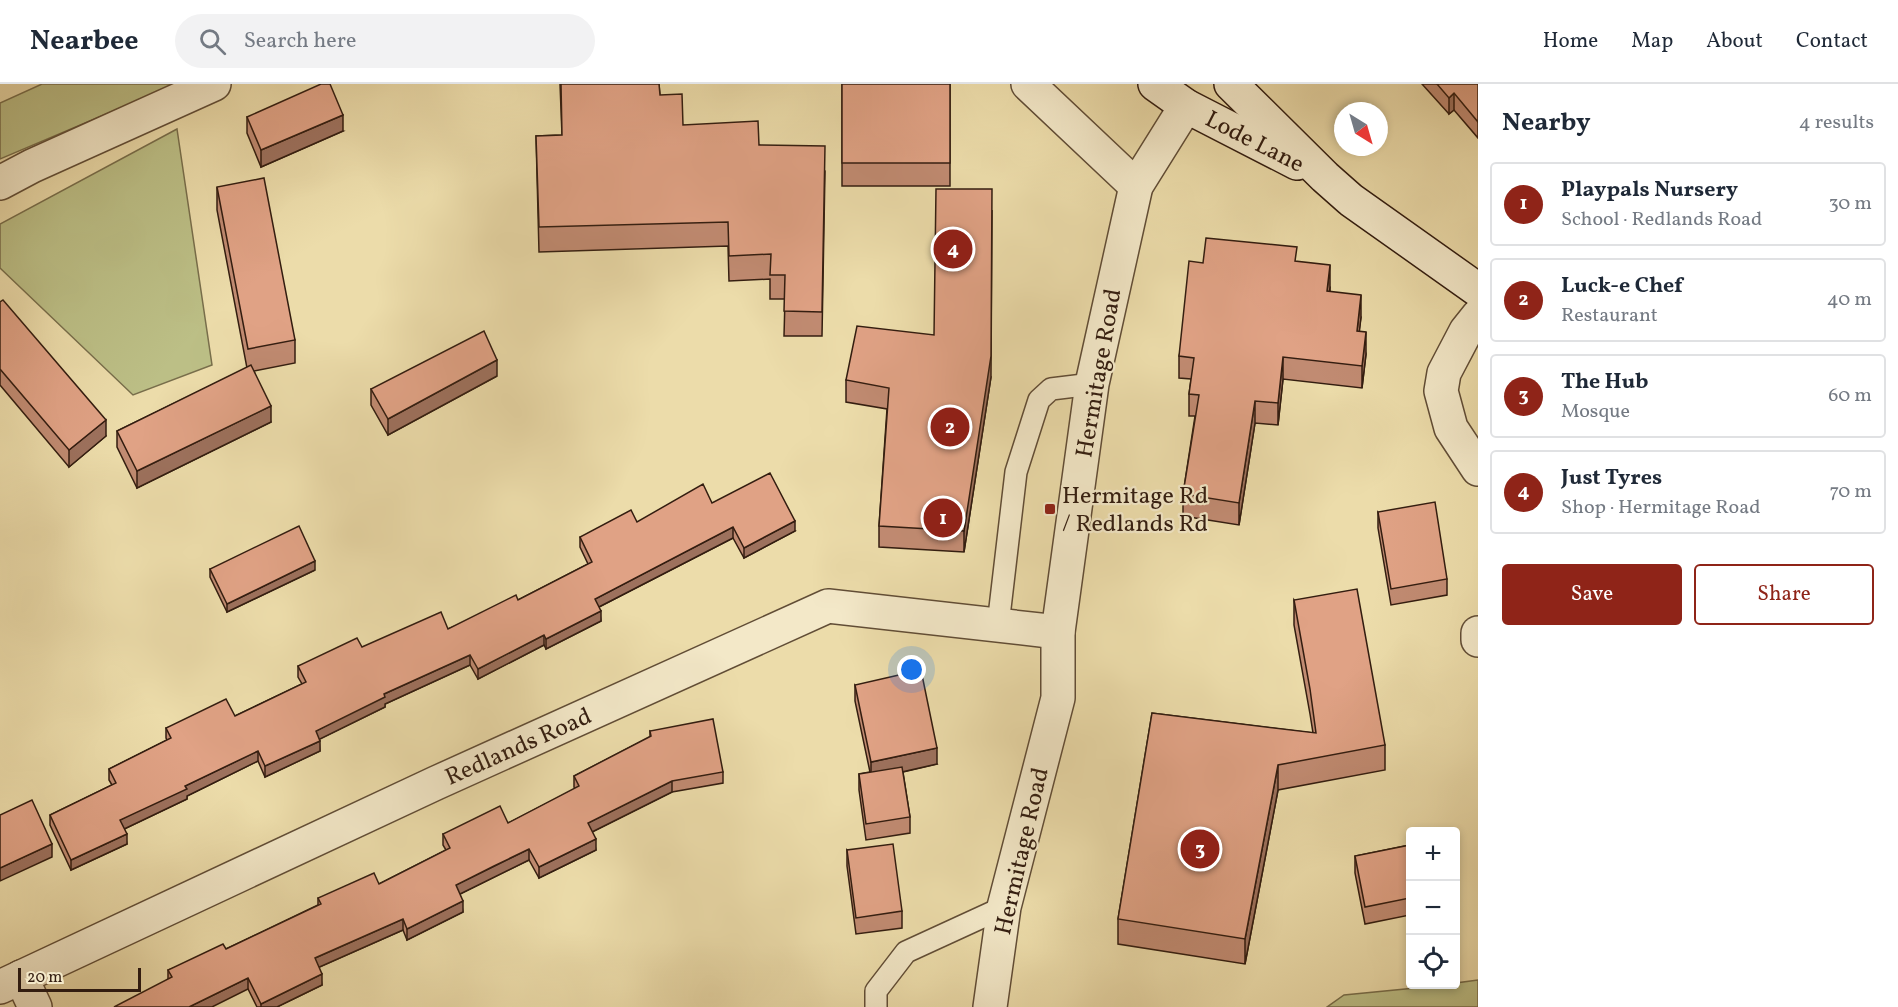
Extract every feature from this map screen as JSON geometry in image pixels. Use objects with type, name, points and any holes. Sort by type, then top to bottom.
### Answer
[{"type":"street","points":[[0,183],[32,166],[214,84]]},
{"type":"street","points":[[1028,84],[1136,186]]},
{"type":"street","name":"Lode Lane","points":[[1155,84],[1186,106],[1325,177]]},
{"type":"street","name":"Lode Lane","points":[[1231,84],[1351,200],[1478,290]]},
{"type":"street","name":"Hermitage Road","points":[[990,1007],[1004,907],[1058,698],[1058,632],[1092,384],[1136,186],[1186,106]]},
{"type":"street","points":[[1478,315],[1466,331],[1444,373],[1441,391],[1450,428],[1478,469]]},
{"type":"street","name":"Redlands Road","points":[[10,982],[436,783],[828,606],[1058,632]]},
{"type":"street","points":[[1478,633],[1478,640]]},
{"type":"street","points":[[10,982],[35,1007]]},
{"type":"lane","points":[[998,625],[1016,472],[1039,400],[1051,389],[1092,384]]},
{"type":"lane","points":[[876,1007],[876,992],[906,952],[1004,907]]},
{"type":"green space","points":[[42,84],[177,84],[0,159],[0,103]]},
{"type":"green space","points":[[177,129],[212,365],[133,395],[0,268],[0,224]]},
{"type":"green space","points":[[1478,980],[1478,1007],[1327,1007],[1344,995],[1406,989],[1460,989],[1460,982]]},
{"type":"building","points":[[321,84],[330,84],[343,115],[261,150],[247,117]]},
{"type":"building","points":[[561,84],[659,84],[660,95],[682,94],[683,125],[758,121],[759,145],[825,146],[822,312],[784,311],[785,275],[770,275],[771,254],[729,256],[728,222],[539,227],[536,136],[562,135]]},
{"type":"building","points":[[842,84],[950,84],[950,163],[842,163]]},
{"type":"building","points":[[1437,84],[1478,84],[1478,122],[1454,93],[1449,98]]},
{"type":"building","points":[[264,178],[295,340],[248,349],[217,187]]},
{"type":"building","points":[[936,189],[992,189],[991,356],[964,531],[879,526],[889,388],[846,380],[857,326],[934,335]]},
{"type":"building","points":[[1206,238],[1297,247],[1295,261],[1330,265],[1327,291],[1361,295],[1357,331],[1366,332],[1362,366],[1283,357],[1278,403],[1255,401],[1239,503],[1183,494],[1199,395],[1189,394],[1194,358],[1179,356],[1189,261],[1203,263]]},
{"type":"building","points":[[3,300],[106,420],[69,450],[0,369],[0,302]]},
{"type":"building","points":[[484,331],[497,360],[388,419],[371,389]]},
{"type":"building","points":[[251,365],[271,406],[137,471],[117,431]]},
{"type":"building","points":[[770,473],[795,521],[744,548],[733,527],[595,599],[601,611],[546,639],[544,635],[478,669],[470,655],[384,694],[385,697],[316,731],[320,741],[265,766],[258,751],[185,786],[187,789],[120,820],[127,834],[71,860],[50,815],[116,783],[109,769],[171,738],[166,728],[226,699],[235,716],[306,682],[298,666],[357,638],[362,647],[441,612],[448,629],[516,595],[518,600],[592,562],[580,537],[631,510],[637,522],[703,484],[712,503]]},
{"type":"building","points":[[1435,502],[1447,579],[1391,589],[1378,512]]},
{"type":"building","points":[[299,526],[315,561],[227,604],[210,569]]},
{"type":"building","points":[[1357,589],[1385,745],[1278,765],[1245,939],[1118,919],[1152,713],[1316,733],[1294,600]]},
{"type":"building","points":[[921,670],[937,748],[871,762],[855,685]]},
{"type":"building","points":[[713,719],[723,772],[672,781],[588,823],[596,839],[539,867],[529,849],[456,885],[463,901],[407,929],[403,919],[315,958],[322,974],[261,1004],[248,978],[189,1007],[114,1007],[172,977],[168,970],[223,944],[226,949],[321,904],[318,898],[374,873],[379,884],[450,848],[443,834],[500,806],[508,823],[579,786],[574,776],[651,736],[650,731]]},
{"type":"building","points":[[902,767],[910,817],[866,824],[859,774]]},
{"type":"building","points":[[32,800],[52,844],[0,868],[0,815]]},
{"type":"building","points":[[893,844],[902,911],[856,918],[847,850]]},
{"type":"building","points":[[1406,846],[1406,899],[1365,907],[1355,856]]},
{"type":"place","name":"Just Tyres","points":[[953,249]]},
{"type":"place","name":"Luck-e Chef","points":[[950,427]]},
{"type":"place","name":"Hermitage Rd / Redlands Rd","points":[[1050,509]]},
{"type":"place","name":"Playpals Nursery","points":[[943,518]]},
{"type":"place","name":"The Hub","points":[[1200,849]]}]
